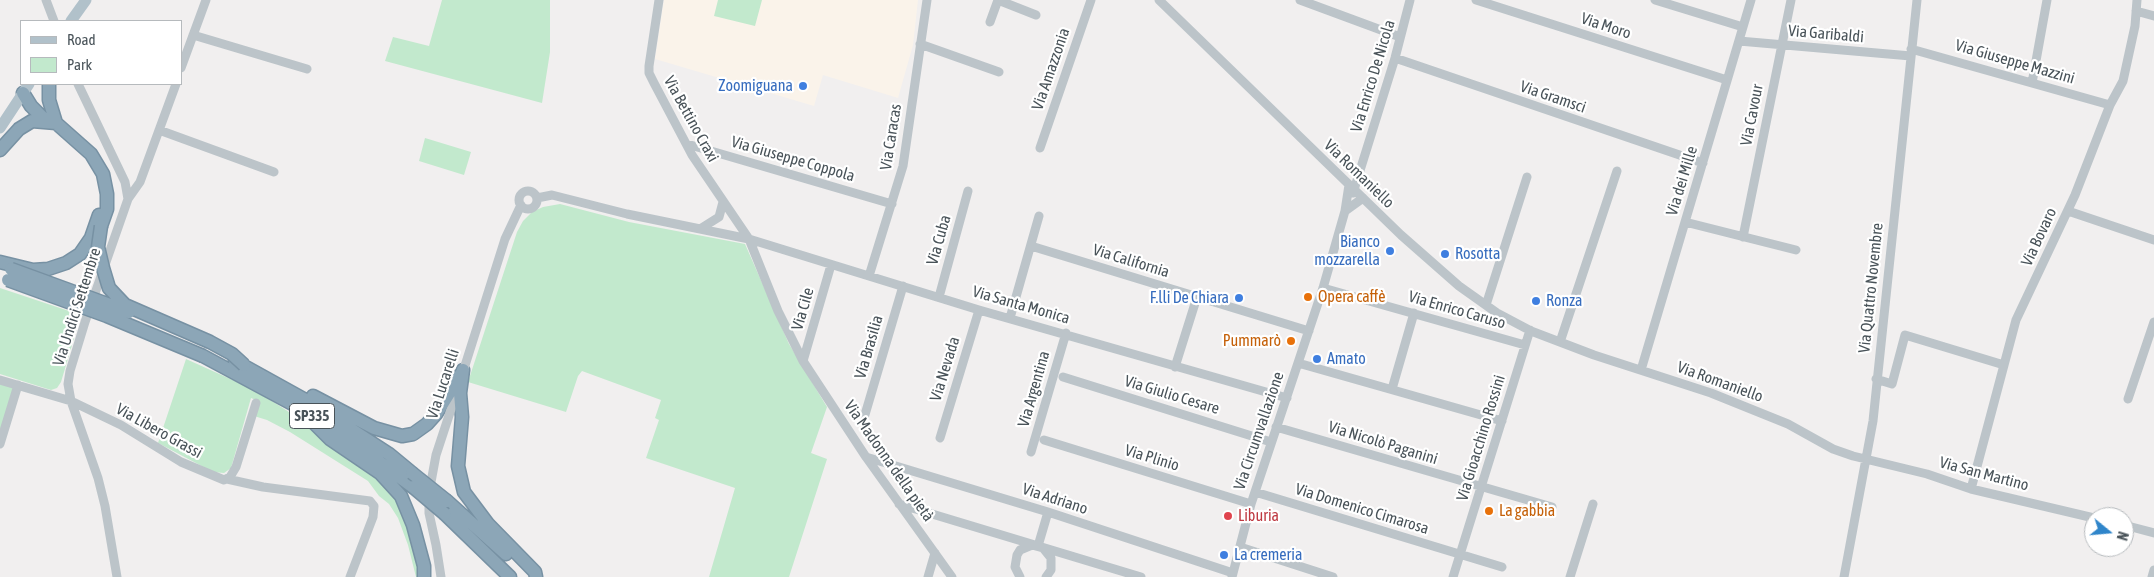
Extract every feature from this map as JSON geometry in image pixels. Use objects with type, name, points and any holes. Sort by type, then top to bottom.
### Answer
[{"type":"highway","points":[[0,150],[20,129],[32,122],[52,119],[49,85]]},
{"type":"highway","name":"SP335","points":[[26,88],[52,119],[91,154],[104,174],[107,209],[101,226],[98,247],[110,288],[125,305],[210,342],[232,354],[244,365]]},
{"type":"highway","points":[[0,262],[32,270],[48,270],[66,263],[80,254],[91,238],[107,194]]},
{"type":"highway","name":"SP335","points":[[0,266],[90,296],[205,351],[347,438],[413,487],[446,507],[489,538],[528,577]]},
{"type":"highway","name":"SP335","points":[[0,278],[244,365],[289,390],[389,454],[412,473],[510,577]]},
{"type":"highway","points":[[289,390],[304,391],[374,428],[402,436],[413,434],[427,424],[436,414],[463,370]]},
{"type":"highway","points":[[463,370],[460,393],[462,416],[458,466],[464,492],[488,524],[534,572],[536,577]]},
{"type":"highway","points":[[298,407],[330,439],[380,473],[400,496],[413,525],[424,566],[424,577]]},
{"type":"main road","points":[[72,20],[86,0]]},
{"type":"main road","points":[[0,128],[26,88]]},
{"type":"street","points":[[46,0],[54,20]]},
{"type":"street","points":[[182,65],[206,0]]},
{"type":"street","name":"Via Bettino Craxi","points":[[659,0],[649,73],[687,144],[723,202],[749,239]]},
{"type":"street","name":"Via Caracas","points":[[869,276],[903,166],[927,0]]},
{"type":"street","points":[[990,22],[998,0],[1036,15]]},
{"type":"street","name":"Via Amazzonia","points":[[1040,148],[1091,0]]},
{"type":"street","name":"Via Romaniello","points":[[1159,0],[1401,235],[1459,286],[1486,305],[1530,330],[1711,393],[1788,424],[1833,449],[1866,459]]},
{"type":"street","points":[[1300,0],[1400,38]]},
{"type":"street","name":"Via Enrico De Nicola","points":[[1351,187],[1395,58],[1410,0]]},
{"type":"street","name":"Via Moro","points":[[1476,0],[1727,80]]},
{"type":"street","points":[[1655,0],[1743,27]]},
{"type":"street","name":"Via dei Mille","points":[[1641,370],[1751,0]]},
{"type":"street","name":"Via Cavour","points":[[1743,237],[1791,0]]},
{"type":"street","name":"Via Quattro Novembre","points":[[1844,577],[1872,421],[1917,0]]},
{"type":"street","points":[[2032,83],[2047,0]]},
{"type":"street","name":"Via Bovaro","points":[[1971,489],[2016,320],[2068,211],[2110,105],[2123,81],[2137,0]]},
{"type":"street","points":[[2136,11],[2154,16]]},
{"type":"street","points":[[193,35],[307,69]]},
{"type":"street","name":"Via Garibaldi","points":[[1739,41],[1911,52]]},
{"type":"street","points":[[920,44],[999,72]]},
{"type":"street","name":"Via Giuseppe Mazzini","points":[[1911,52],[2110,105]]},
{"type":"street","name":"Via Gramsci","points":[[1395,58],[1703,163]]},
{"type":"street","points":[[78,85],[125,182],[128,199]]},
{"type":"street","name":"Via Undici Settembre","points":[[117,577],[105,506],[98,478],[71,401],[68,384],[70,371],[128,199],[140,182],[176,85]]},
{"type":"street","points":[[159,130],[274,172]]},
{"type":"street","name":"Via Giuseppe Coppola","points":[[687,144],[892,204]]},
{"type":"street","points":[[1560,342],[1617,171]]},
{"type":"street","points":[[1486,305],[1526,177]]},
{"type":"street","name":"Via Circumvallazione","points":[[1232,575],[1251,504],[1348,208],[1351,187]]},
{"type":"street","name":"Via Lucarelli","points":[[441,577],[429,513],[429,493],[436,455],[505,239],[522,206],[520,197],[526,191],[532,192],[537,198],[536,204],[532,208],[522,206]]},
{"type":"street","name":"Via Cuba","points":[[939,297],[968,192]]},
{"type":"street","name":"Via Lucarelli","points":[[537,198],[552,195],[627,214],[749,239]]},
{"type":"street","points":[[1348,208],[1363,198]]},
{"type":"street","points":[[700,229],[719,217],[723,202]]},
{"type":"street","points":[[2068,211],[2154,240]]},
{"type":"street","points":[[1010,318],[1039,216]]},
{"type":"street","points":[[1685,222],[1796,250]]},
{"type":"street","name":"Via Santa Monica","points":[[749,239],[979,310],[1066,333],[1175,367],[1287,398]]},
{"type":"street","name":"Via Madonna della pietà","points":[[749,239],[778,311],[803,361],[866,458],[952,577]]},
{"type":"street","name":"Via California","points":[[1031,246],[1309,331]]},
{"type":"street","name":"Via Cile","points":[[803,361],[831,265]]},
{"type":"street","name":"Via Brasilia","points":[[864,418],[903,286]]},
{"type":"street","name":"Via Enrico Caruso","points":[[1323,288],[1526,345]]},
{"type":"street","points":[[1175,367],[1197,297]]},
{"type":"street","name":"Via Nevada","points":[[940,438],[979,310]]},
{"type":"street","points":[[1392,390],[1414,313]]},
{"type":"street","points":[[2128,399],[2149,351],[2154,322]]},
{"type":"street","name":"Via Gioacchino Rossini","points":[[1453,577],[1530,330]]},
{"type":"street","name":"Via Argentina","points":[[1031,452],[1066,333]]},
{"type":"street","points":[[1876,379],[1892,384],[1905,335],[2004,365]]},
{"type":"street","points":[[1298,363],[1502,420]]},
{"type":"street","name":"Via Giulio Cesare","points":[[1063,377],[1271,442]]},
{"type":"street","name":"Via Libero Grassi","points":[[0,380],[71,401],[121,426],[204,474],[224,480],[227,479],[263,487],[370,501],[374,506],[373,517],[350,577]]},
{"type":"street","points":[[0,444],[18,386]]},
{"type":"street","points":[[227,479],[236,467],[256,403]]},
{"type":"street","name":"Via Nicolò Paganini","points":[[1276,426],[1481,488],[1552,507]]},
{"type":"street","name":"Via Plinio","points":[[1044,440],[1251,504]]},
{"type":"street","name":"Via Adriano","points":[[866,458],[1048,512],[1232,575]]},
{"type":"street","name":"Via San Martino","points":[[1866,459],[1927,474],[1971,489],[2084,516]]},
{"type":"street","name":"Via Domenico Cimarosa","points":[[1255,492],[1460,554]]},
{"type":"street","points":[[899,504],[1141,577]]},
{"type":"street","points":[[1570,577],[1593,504]]},
{"type":"street","points":[[1038,546],[1048,512]]},
{"type":"street","points":[[2134,528],[2154,533]]},
{"type":"street","points":[[1020,577],[1015,567],[1016,555],[1026,547],[1038,546],[1048,552],[1050,558],[1051,570],[1046,577]]},
{"type":"street","points":[[1240,547],[1318,575],[1333,577]]},
{"type":"street","points":[[928,577],[935,553]]},
{"type":"street","points":[[1460,554],[1502,567]]},
{"type":"street","points":[[2152,577],[2154,570]]},
{"type":"shaded area","points":[[664,0],[918,0],[913,45],[898,98],[823,75],[814,106],[655,59]]},
{"type":"green space","points":[[442,0],[550,0],[550,52],[542,103],[385,61],[393,37],[429,46]]},
{"type":"green space","points":[[718,0],[762,0],[755,26],[714,16]]},
{"type":"green space","points":[[425,138],[471,152],[464,175],[419,161]]},
{"type":"green space","points":[[560,204],[629,222],[745,244],[789,344],[827,407],[811,453],[827,459],[789,577],[709,577],[735,488],[646,458],[659,420],[655,418],[661,400],[582,371],[578,376],[566,412],[468,382],[517,232],[523,221],[532,212],[543,207]]},
{"type":"green space","points":[[0,288],[81,315],[61,382],[57,388],[51,390],[0,374]]},
{"type":"green space","points":[[186,359],[246,386],[275,403],[306,423],[372,472],[393,494],[407,522],[421,577],[416,577],[408,545],[398,518],[389,504],[379,496],[368,481],[290,432],[267,420],[254,416],[258,401],[251,398],[231,468],[224,473],[213,472],[158,443]]},
{"type":"green space","points":[[0,383],[14,387],[0,431]]},
{"type":"place","name":"Zoomiguana","points":[[803,86]]},
{"type":"place","name":"Bianco mozzarella","points":[[1390,251]]},
{"type":"place","name":"Rosotta","points":[[1445,254]]},
{"type":"place","name":"Opera caffè","points":[[1308,297]]},
{"type":"place","name":"F.lli De Chiara","points":[[1239,298]]},
{"type":"place","name":"Ronza","points":[[1536,301]]},
{"type":"place","name":"Pummarò","points":[[1291,341]]},
{"type":"place","name":"Amato","points":[[1317,359]]},
{"type":"place","name":"La gabbia","points":[[1489,511]]},
{"type":"place","name":"Liburia","points":[[1228,516]]},
{"type":"place","name":"La cremeria","points":[[1224,555]]}]
